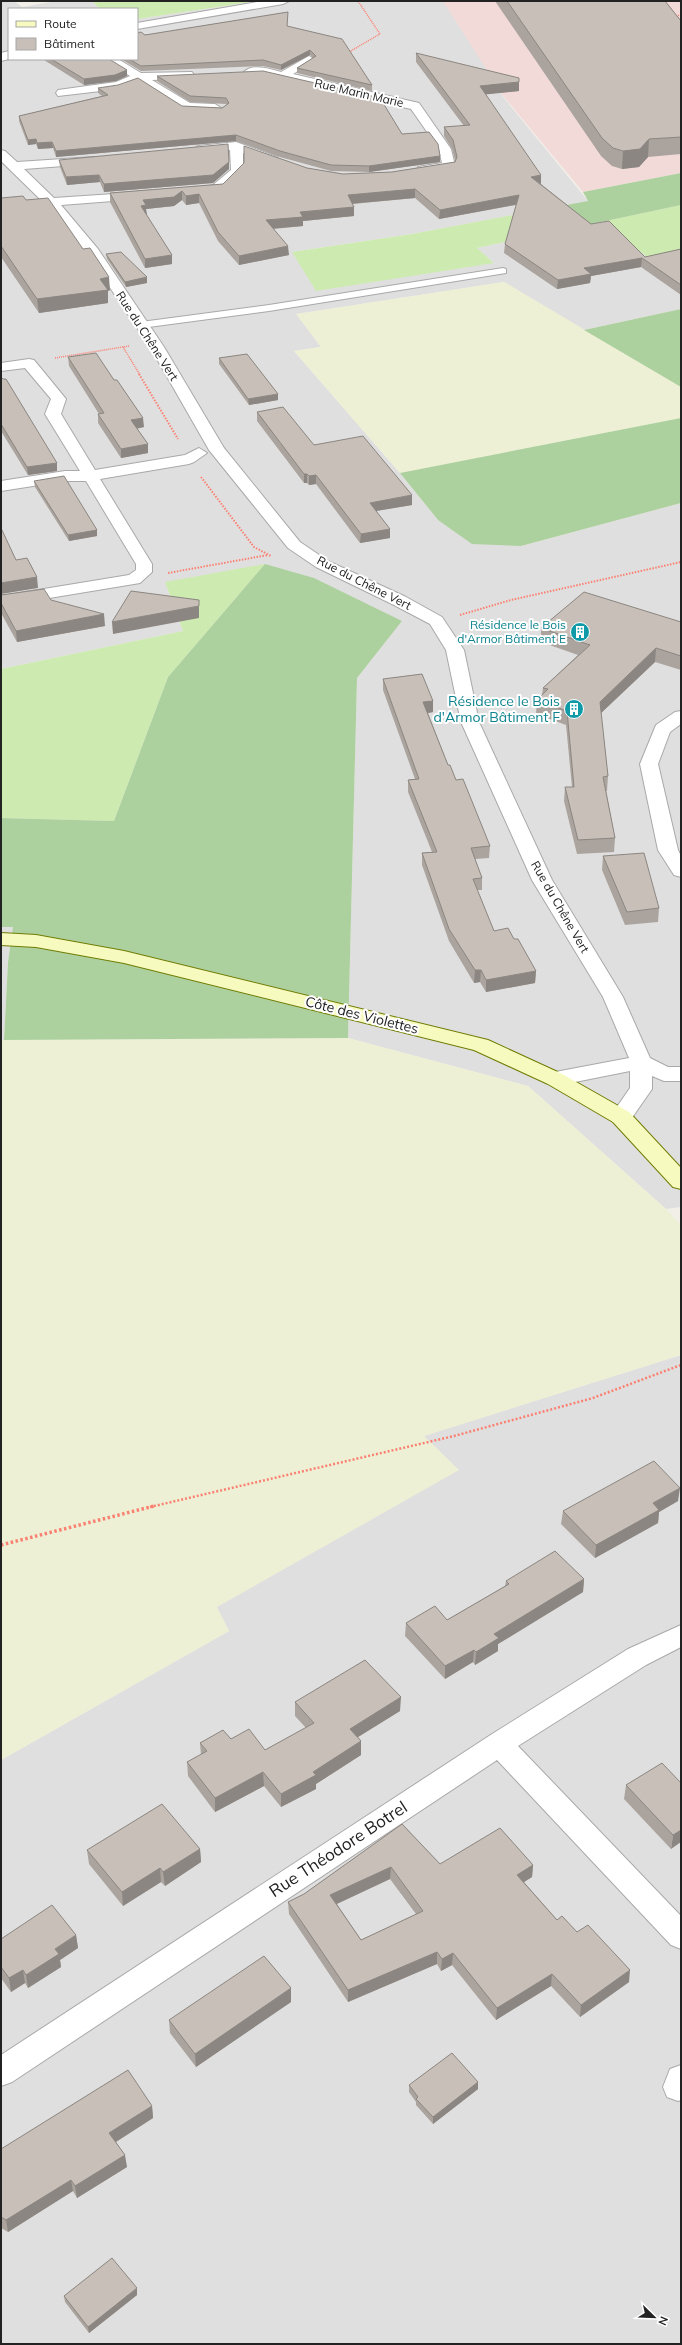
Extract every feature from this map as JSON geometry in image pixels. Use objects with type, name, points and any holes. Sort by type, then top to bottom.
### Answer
[{"type":"street","points":[[138,26],[283,1]]},
{"type":"street","points":[[112,60],[187,107],[222,108]]},
{"type":"street","points":[[282,76],[309,60]]},
{"type":"street","name":"Rue Marin Marie","points":[[240,72],[263,71],[415,106],[445,149],[449,166],[413,171]]},
{"type":"street","points":[[62,92],[118,85],[139,77],[201,74]]},
{"type":"street","points":[[203,189],[218,188],[237,171],[236,146]]},
{"type":"street","points":[[189,150],[236,146],[284,164]]},
{"type":"street","name":"Rue du Chêne Vert","points":[[1,154],[51,202],[93,252],[154,343],[216,450],[294,545],[322,564],[400,600],[436,621],[455,650],[470,722],[542,880],[613,997],[641,1062],[641,1090],[621,1117]]},
{"type":"street","points":[[15,166],[102,159]]},
{"type":"street","points":[[51,202],[150,194]]},
{"type":"street","points":[[1,367],[29,363],[58,399],[53,414],[144,568],[134,579],[1,601]]},
{"type":"street","points":[[1,486],[88,472],[189,459],[199,453],[216,450]]},
{"type":"street","points":[[681,716],[662,729],[649,764],[668,850],[681,871]]},
{"type":"street","name":"Côte des Violettes","points":[[1,940],[36,942],[124,957],[481,1044],[554,1079],[621,1117],[681,1182]]},
{"type":"street","points":[[554,1079],[641,1062],[664,1074],[681,1074]]},
{"type":"street","name":"Rue Théodore Botrel","points":[[1,2072],[499,1744],[637,1657],[681,1636]]},
{"type":"street","points":[[499,1744],[681,1936]]},
{"type":"lane","points":[[142,325],[269,308],[503,271]]},
{"type":"path","points":[[670,17],[681,15]]},
{"type":"path","points":[[19,364],[154,343]]},
{"type":"path","points":[[144,568],[171,573],[268,554]]},
{"type":"path","points":[[436,621],[511,600],[681,562]]},
{"type":"path","points":[[1,1545],[219,1489],[454,1436],[593,1398],[681,1365]]},
{"type":"shaded area","points":[[1,1],[14,1],[22,7],[57,1],[92,1],[99,8],[8,8],[8,60],[138,60],[138,19],[257,1],[452,1],[504,98],[588,201],[412,234],[292,252],[494,263],[477,248],[601,222],[681,272],[681,309],[584,330],[504,282],[297,314],[321,347],[294,351],[400,473],[438,520],[521,546],[681,503],[681,1207],[666,1209],[528,1086],[348,1038],[357,678],[402,621],[165,582],[183,631],[1,669]]},
{"type":"shaded area","points":[[443,1],[681,1],[681,173],[583,192],[504,97]]},
{"type":"shaded area","points":[[1,927],[13,927],[8,962],[4,1040],[1,1040]]},
{"type":"shaded area","points":[[681,1355],[681,2344],[1,2344],[1,1760],[229,1631],[216,1607],[458,1470],[423,1436]]},
{"type":"green space","points":[[92,1],[257,1],[138,19],[138,8],[99,8]]},
{"type":"green space","points":[[681,173],[681,205],[587,225],[566,205],[588,201],[583,192]]},
{"type":"green space","points":[[566,205],[587,225],[477,248],[494,263],[316,291],[292,252],[412,234]]},
{"type":"green space","points":[[681,205],[681,272],[650,259],[601,222]]},
{"type":"green space","points":[[504,282],[681,387],[681,418],[400,473],[294,351],[321,347],[296,314]]},
{"type":"green space","points":[[681,309],[681,387],[584,330]]},
{"type":"green space","points":[[681,418],[681,503],[521,546],[472,544],[438,520],[400,473]]},
{"type":"green space","points":[[265,564],[168,677],[114,821],[1,818],[1,669],[183,631],[165,582]]},
{"type":"green space","points":[[265,564],[314,578],[402,621],[357,678],[348,1038],[4,1040],[8,962],[13,927],[1,927],[1,818],[114,821],[168,677]]},
{"type":"green space","points":[[348,1038],[528,1086],[666,1209],[681,1225],[681,1355],[424,1436],[459,1470],[217,1607],[229,1631],[1,1760],[1,1040]]},
{"type":"building","points":[[507,1],[665,1],[681,21],[681,137],[649,139],[640,149],[623,151],[613,148],[602,138]]},
{"type":"building","points":[[288,12],[287,26],[342,39],[372,85],[297,68],[316,56],[310,50],[281,65],[263,60],[141,66],[131,60],[138,60],[138,33],[141,32],[145,35]]},
{"type":"building","points":[[416,53],[519,78],[519,82],[480,86],[541,175],[531,177],[591,224],[609,221],[645,257],[681,249],[681,285],[642,258],[584,268],[591,274],[558,280],[505,244],[519,195],[440,210],[415,189],[348,195],[354,207],[300,212],[303,217],[266,220],[288,246],[239,256],[218,232],[199,194],[186,196],[182,191],[174,197],[143,200],[146,205],[141,206],[172,255],[145,259],[110,193],[223,184],[244,163],[244,146],[307,168],[343,174],[392,172],[455,162],[457,157],[453,140],[444,127],[470,125]]},
{"type":"building","points":[[53,60],[111,60],[127,70],[115,75],[84,79]]},
{"type":"building","points":[[263,71],[380,98],[402,134],[429,132],[438,144],[440,156],[369,166],[331,165],[280,151],[236,135],[56,151],[52,142],[37,143],[36,139],[28,140],[19,116],[108,95],[98,88],[118,85],[138,78],[182,106],[222,108],[229,103],[226,98],[190,96],[157,76]]},
{"type":"building","points":[[228,144],[229,162],[213,175],[104,184],[99,175],[66,177],[59,160]]},
{"type":"building","points":[[23,196],[26,200],[48,198],[83,249],[90,248],[109,277],[100,279],[108,290],[37,299],[1,246],[1,198]]},
{"type":"building","points":[[121,252],[147,277],[125,282],[106,254]]},
{"type":"building","points":[[96,353],[114,380],[117,380],[143,418],[131,420],[148,444],[121,449],[98,414],[104,413],[68,357]]},
{"type":"building","points":[[247,354],[278,394],[248,399],[219,358]]},
{"type":"building","points":[[1,377],[6,379],[57,463],[27,467],[1,424]]},
{"type":"building","points":[[283,407],[314,445],[363,436],[412,495],[370,503],[390,529],[361,534],[316,475],[309,476],[304,474],[257,412]]},
{"type":"building","points":[[64,476],[97,530],[68,535],[34,481]]},
{"type":"building","points":[[1,528],[16,560],[27,558],[37,577],[1,583]]},
{"type":"building","points":[[44,589],[51,600],[104,614],[16,631],[1,603],[1,595]]},
{"type":"building","points":[[131,591],[199,600],[199,606],[112,622]]},
{"type":"building","points":[[584,592],[681,622],[681,656],[656,648],[600,702],[608,776],[603,777],[615,838],[578,840],[565,787],[574,787],[567,711],[537,700],[548,689],[543,688],[590,645],[541,628]]},
{"type":"building","points":[[422,674],[433,701],[423,702],[448,765],[450,765],[456,780],[463,779],[490,846],[471,848],[482,878],[473,879],[494,931],[508,928],[514,939],[518,939],[536,971],[486,980],[481,970],[475,970],[449,929],[422,853],[437,852],[408,780],[419,779],[383,679]]},
{"type":"building","points":[[644,853],[659,908],[627,912],[603,856]]},
{"type":"building","points":[[654,1461],[680,1488],[653,1503],[659,1510],[596,1545],[563,1511]]},
{"type":"building","points":[[555,1551],[584,1579],[494,1634],[499,1638],[476,1652],[474,1650],[445,1666],[406,1623],[435,1606],[447,1620],[509,1584],[506,1581]]},
{"type":"building","points":[[365,1660],[401,1697],[350,1729],[361,1741],[313,1772],[316,1775],[281,1794],[263,1772],[215,1798],[187,1762],[207,1751],[200,1743],[223,1730],[231,1739],[249,1729],[265,1750],[314,1723],[295,1702]]},
{"type":"building","points":[[662,1763],[681,1783],[681,1830],[673,1835],[626,1785]]},
{"type":"building","points":[[162,1804],[200,1849],[163,1872],[160,1868],[122,1892],[87,1850]]},
{"type":"building","points":[[402,1824],[440,1864],[500,1828],[533,1865],[517,1875],[557,1920],[562,1916],[577,1932],[588,1925],[630,1970],[581,2005],[552,1974],[497,2008],[453,1953],[442,1959],[437,1952],[348,1990],[288,1902],[304,1894]],"holes":[[[391,1867],[423,1911],[361,1940],[330,1895]]]},
{"type":"building","points":[[52,1905],[76,1935],[55,1949],[59,1954],[26,1975],[23,1970],[9,1978],[1,1967],[1,1939]]},
{"type":"building","points":[[264,1956],[291,1988],[195,2054],[169,2020]]},
{"type":"building","points":[[452,2053],[478,2082],[433,2117],[416,2099],[418,2097],[409,2085]]},
{"type":"building","points":[[128,2070],[152,2106],[109,2133],[125,2155],[75,2186],[71,2180],[6,2220],[1,2217],[1,2149]]},
{"type":"building","points":[[112,2258],[137,2288],[88,2327],[64,2296]]},
{"type":"place","name":"Résidence le Bois d'Armor Bâtiment E","points":[[580,632]]},
{"type":"place","name":"Résidence le Bois d'Armor Bâtiment F","points":[[574,709]]}]
